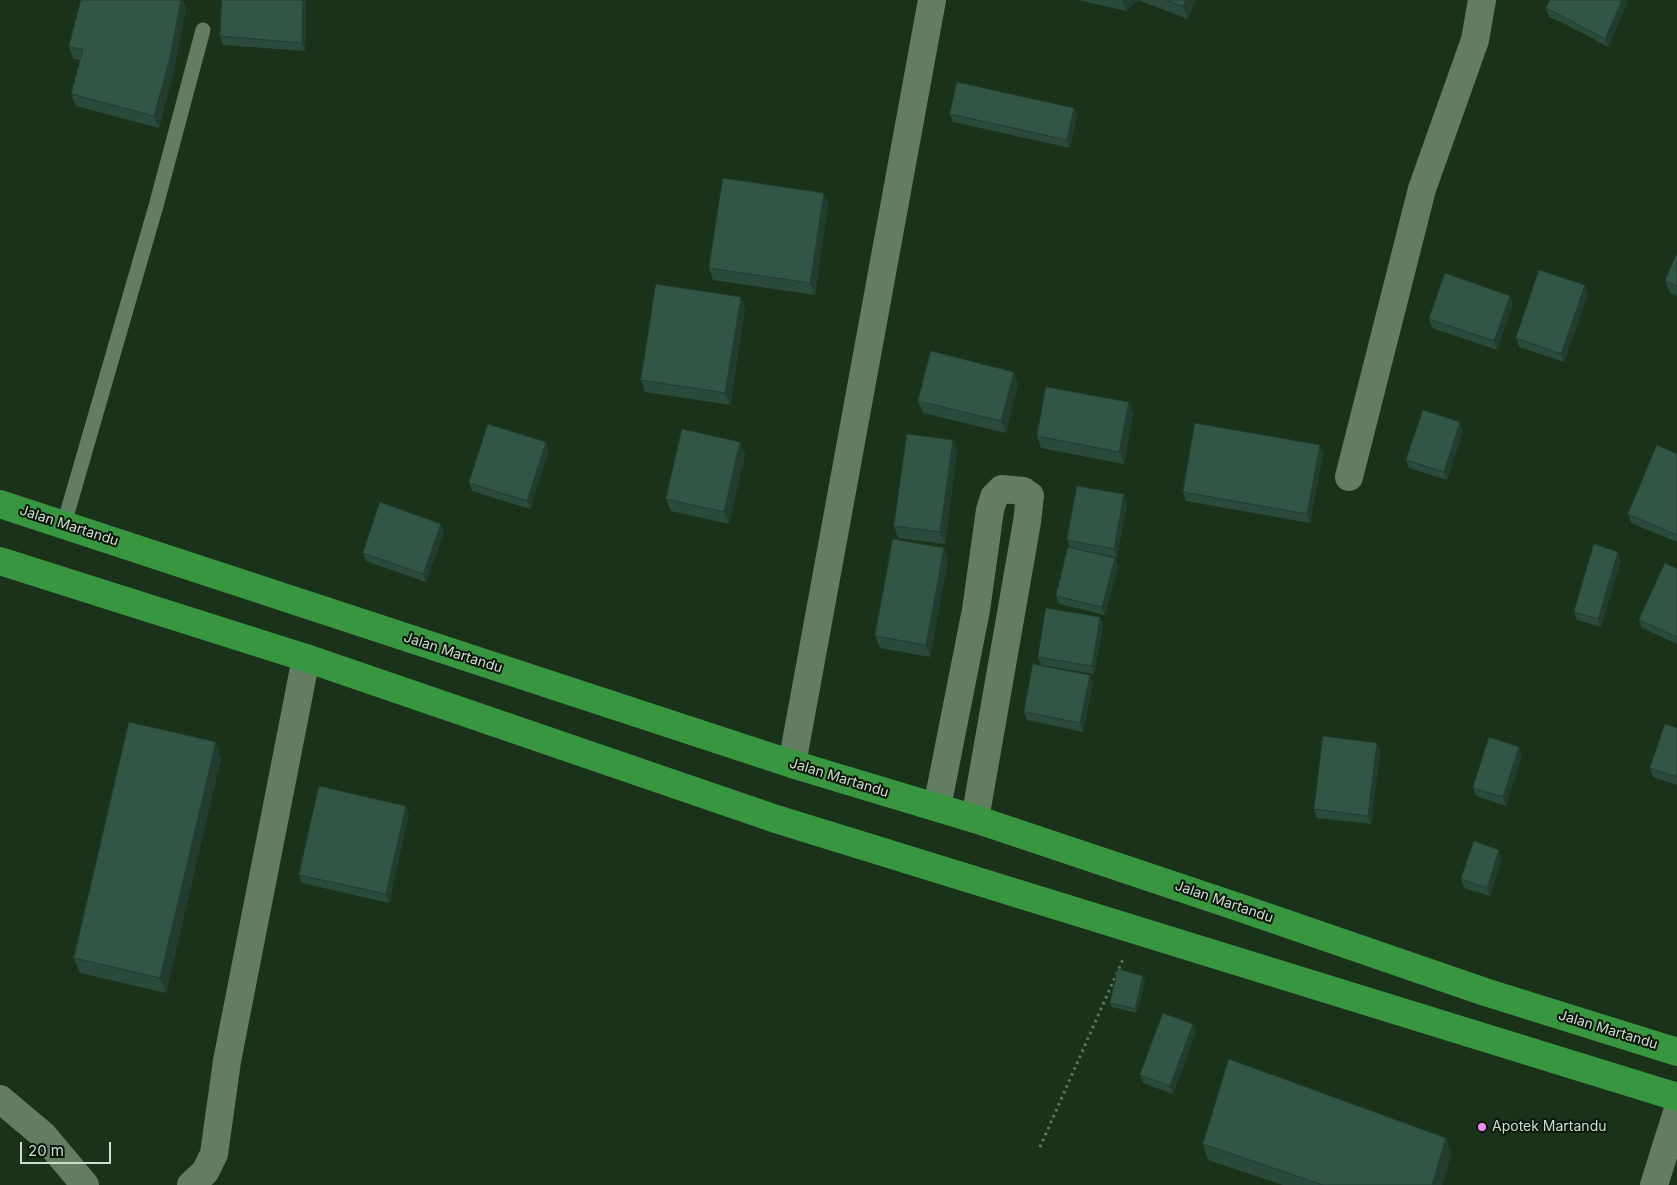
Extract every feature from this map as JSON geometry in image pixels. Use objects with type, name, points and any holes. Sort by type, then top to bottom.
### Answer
[{"type":"highway","name":"Jalan Martandu","points":[[0,504],[792,764],[975,819],[1485,992],[1677,1052]]},
{"type":"highway","points":[[0,561],[306,658],[776,819],[1677,1097]]},
{"type":"highway","points":[[1472,1033],[1485,992]]},
{"type":"street","points":[[792,764],[932,0]]},
{"type":"street","points":[[1349,477],[1422,189],[1475,40],[1482,0]]},
{"type":"street","points":[[937,807],[976,610],[990,510],[994,497],[1002,489],[1024,491],[1030,496],[1028,522],[975,819]]},
{"type":"street","points":[[191,1185],[205,1172],[214,1154],[228,1061],[306,658]]},
{"type":"street","points":[[0,1098],[43,1135],[86,1185]]},
{"type":"street","points":[[1654,1185],[1677,1112]]},
{"type":"lane","points":[[64,524],[156,206],[203,30]]},
{"type":"path","points":[[1040,1147],[1135,931]]},
{"type":"building","points":[[81,0],[181,0],[169,62],[154,116],[71,94],[83,49],[69,47]]},
{"type":"building","points":[[222,0],[303,0],[302,43],[220,36]]},
{"type":"building","points":[[1166,0],[1186,0],[1183,6]]},
{"type":"building","points":[[1550,0],[1622,0],[1605,39],[1546,8]]},
{"type":"building","points":[[957,82],[1074,108],[1067,140],[950,114]]},
{"type":"building","points":[[723,178],[824,193],[810,283],[709,268]]},
{"type":"building","points":[[1677,253],[1677,286],[1665,281]]},
{"type":"building","points":[[1539,270],[1585,285],[1561,354],[1516,338]]},
{"type":"building","points":[[1445,273],[1510,296],[1494,341],[1429,319]]},
{"type":"building","points":[[656,284],[741,297],[725,393],[641,380]]},
{"type":"building","points":[[931,351],[1014,372],[1001,421],[918,401]]},
{"type":"building","points":[[1046,387],[1129,402],[1119,452],[1037,436]]},
{"type":"building","points":[[1423,410],[1460,422],[1444,472],[1406,460]]},
{"type":"building","points":[[1195,423],[1320,445],[1307,514],[1183,492]]},
{"type":"building","points":[[488,424],[546,442],[527,501],[469,483]]},
{"type":"building","points":[[682,429],[740,442],[724,512],[666,499]]},
{"type":"building","points":[[907,434],[953,440],[940,532],[894,526]]},
{"type":"building","points":[[1657,445],[1677,454],[1677,535],[1628,514]]},
{"type":"building","points":[[1077,486],[1124,494],[1114,549],[1067,540]]},
{"type":"building","points":[[380,502],[441,524],[423,574],[363,553]]},
{"type":"building","points":[[893,539],[944,548],[926,645],[875,636]]},
{"type":"building","points":[[1594,544],[1618,552],[1598,619],[1574,612]]},
{"type":"building","points":[[1068,547],[1115,558],[1102,607],[1056,596]]},
{"type":"building","points":[[1665,563],[1677,569],[1677,637],[1639,620]]},
{"type":"building","points":[[1046,608],[1100,617],[1092,666],[1038,657]]},
{"type":"building","points":[[1033,664],[1090,675],[1080,723],[1024,712]]},
{"type":"building","points":[[129,722],[216,742],[160,978],[74,958]]},
{"type":"building","points":[[1665,724],[1677,728],[1677,777],[1650,768]]},
{"type":"building","points":[[1323,736],[1377,743],[1368,816],[1314,809]]},
{"type":"building","points":[[1489,737],[1519,747],[1503,797],[1473,788]]},
{"type":"building","points":[[319,786],[406,806],[386,894],[299,875]]},
{"type":"building","points":[[1474,841],[1499,850],[1487,888],[1461,879]]},
{"type":"building","points":[[1118,969],[1143,976],[1135,1009],[1110,1003]]},
{"type":"building","points":[[1163,1013],[1193,1024],[1170,1086],[1140,1075]]},
{"type":"building","points":[[1229,1059],[1446,1138],[1432,1185],[1323,1185],[1203,1144]]},
{"type":"place","name":"Apotek Martandu","points":[[1482,1127]]}]
